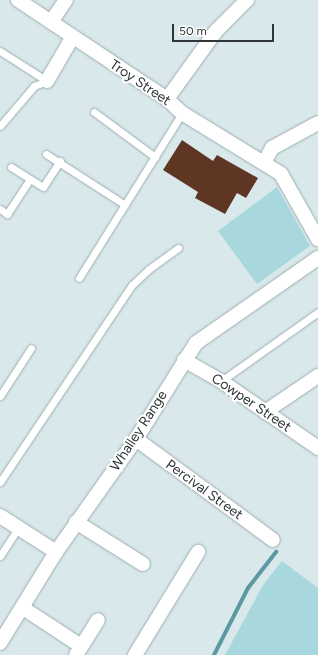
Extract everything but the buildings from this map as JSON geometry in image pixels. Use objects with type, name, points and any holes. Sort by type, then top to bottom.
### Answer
[{"type":"street","name":"Troy Street","points":[[18,0],[72,38],[167,99],[182,113],[281,174],[318,239]]},
{"type":"street","points":[[51,22],[66,0]]},
{"type":"street","points":[[167,99],[216,31],[247,0]]},
{"type":"street","points":[[47,81],[72,38]]},
{"type":"street","points":[[264,163],[272,148],[318,123]]},
{"type":"street","name":"Whalley Range","points":[[0,643],[76,522],[136,439],[184,360],[205,336],[318,258]]},
{"type":"street","name":"Cowper Street","points":[[184,360],[221,381],[316,445]]},
{"type":"street","points":[[265,412],[318,376]]},
{"type":"street","name":"Percival Street","points":[[136,439],[273,540]]},
{"type":"street","points":[[0,516],[56,552]]},
{"type":"street","points":[[76,522],[144,564]]},
{"type":"street","points":[[135,655],[198,552]]},
{"type":"street","points":[[23,608],[79,651],[98,620]]},
{"type":"lane","points":[[0,51],[47,81]]},
{"type":"lane","points":[[0,126],[34,86],[47,81]]},
{"type":"lane","points":[[94,112],[155,157]]},
{"type":"lane","points":[[79,278],[182,113]]},
{"type":"lane","points":[[46,154],[60,161],[125,205]]},
{"type":"lane","points":[[11,167],[43,186],[60,161]]},
{"type":"lane","points":[[0,209],[7,214],[30,179]]},
{"type":"lane","points":[[0,482],[132,285],[149,269],[178,248]]},
{"type":"lane","points":[[221,381],[318,312]]},
{"type":"lane","points":[[0,396],[31,348]]},
{"type":"lane","points":[[0,556],[18,528]]},
{"type":"shaded area","points":[[277,187],[310,246],[257,284],[218,231]]},
{"type":"shaded area","points":[[282,561],[318,588],[318,655],[225,655],[263,585]]},
{"type":"waterway","points":[[214,655],[248,588],[276,552]]}]
